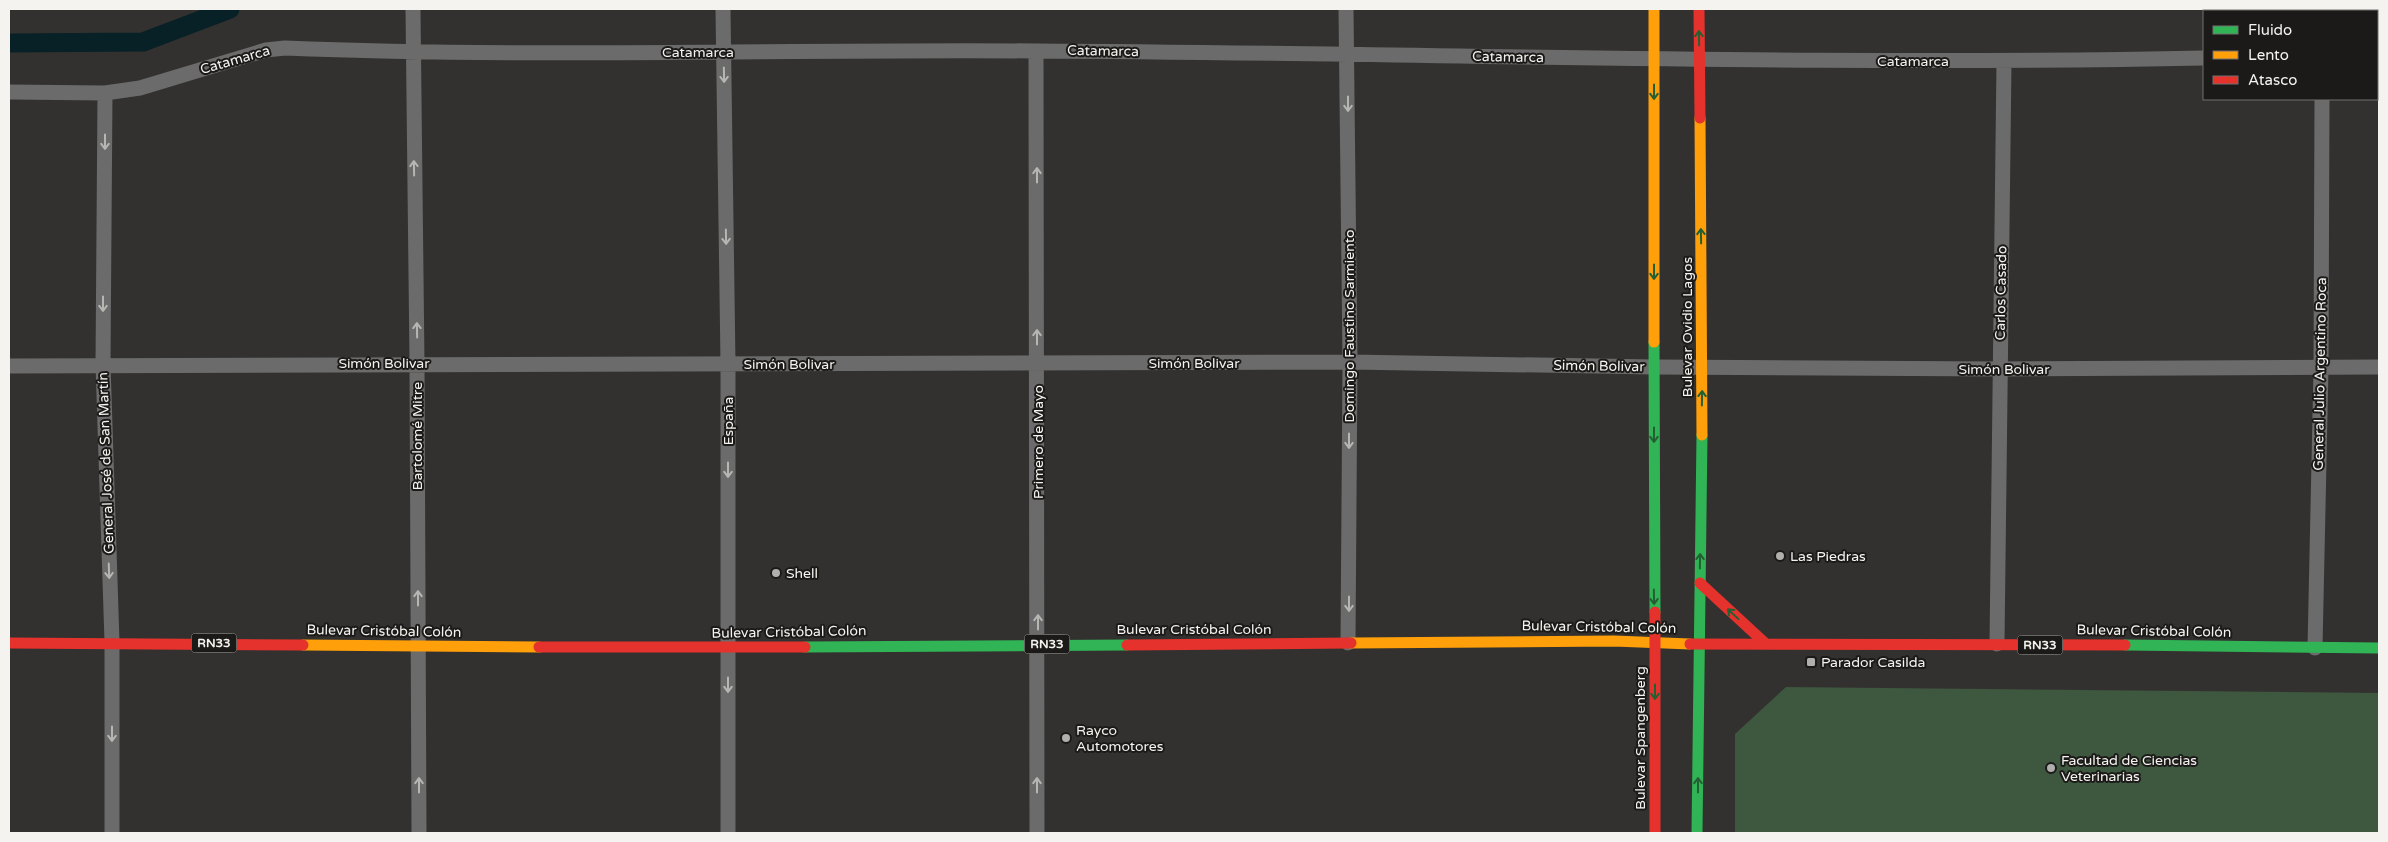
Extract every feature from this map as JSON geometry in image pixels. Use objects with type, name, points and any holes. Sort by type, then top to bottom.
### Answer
[{"type":"main road","points":[[1654,9],[1655,644]]},
{"type":"main road","name":"Bulevar Ovidio Lagos","points":[[1699,9],[1703,367],[1701,644]]},
{"type":"main road","points":[[1700,583],[1766,644]]},
{"type":"main road","name":"Bulevar Cristóbal Colón","points":[[9,643],[112,642],[728,648],[1038,644],[1348,644],[1614,640],[1655,644],[1997,644],[2379,648]]},
{"type":"main road","name":"Bulevar Spangenberg","points":[[1655,644],[1655,833]]},
{"type":"main road","points":[[1697,833],[1701,644]]},
{"type":"street","name":"Bartolomé Mitre","points":[[413,9],[419,833]]},
{"type":"street","name":"España","points":[[723,9],[728,364],[728,833]]},
{"type":"street","name":"Domingo Faustino Sarmiento","points":[[1346,9],[1350,362],[1348,644]]},
{"type":"street","name":"Catamarca","points":[[9,92],[105,93],[140,88],[266,50],[285,48],[413,53],[1036,50],[1699,60],[2004,62],[2203,58]]},
{"type":"street","name":"Primero de Mayo","points":[[1036,50],[1037,833]]},
{"type":"street","name":"Carlos Casado","points":[[1997,644],[2004,62]]},
{"type":"street","name":"General José de San Martín","points":[[105,93],[103,364],[112,642],[112,833]]},
{"type":"street","name":"General Julio Argentino Roca","points":[[2315,648],[2321,368],[2322,100]]},
{"type":"street","name":"Simón Bolivar","points":[[9,366],[417,363],[1037,364],[1350,362],[2001,370],[2379,367]]},
{"type":"green space","name":"Facultad de Ciencias Veterinarias","points":[[1786,687],[2379,693],[2379,833],[1735,833],[1735,734]]},
{"type":"waterway","points":[[9,43],[143,42],[230,9]]},
{"type":"traffic: fast","points":[[1654,342],[1655,612]]},
{"type":"traffic: fast","points":[[1697,833],[1702,435]]},
{"type":"traffic: fast","points":[[805,647],[1127,645]]},
{"type":"traffic: fast","points":[[2125,645],[2379,648]]},
{"type":"traffic: slow","points":[[1654,9],[1654,342]]},
{"type":"traffic: slow","points":[[1700,118],[1702,435]]},
{"type":"traffic: slow","points":[[1351,643],[1614,641],[1690,644]]},
{"type":"traffic: slow","points":[[303,645],[539,647]]},
{"type":"traffic: jam","points":[[1699,9],[1700,118]]},
{"type":"traffic: jam","points":[[1700,583],[1766,644]]},
{"type":"traffic: jam","points":[[1655,612],[1655,833]]},
{"type":"traffic: jam","points":[[9,643],[303,645]]},
{"type":"traffic: jam","points":[[1127,645],[1351,643]]},
{"type":"traffic: jam","points":[[1690,644],[2125,645]]},
{"type":"traffic: jam","points":[[539,647],[805,647]]},
{"type":"place","name":"Las Piedras","points":[[1780,556]]},
{"type":"place","name":"Shell","points":[[776,573]]},
{"type":"place","name":"Parador Casilda","points":[[1811,662]]},
{"type":"place","name":"Rayco Automotores","points":[[1066,738]]},
{"type":"place","name":"Facultad de Ciencias Veterinarias","points":[[2051,768]]}]
